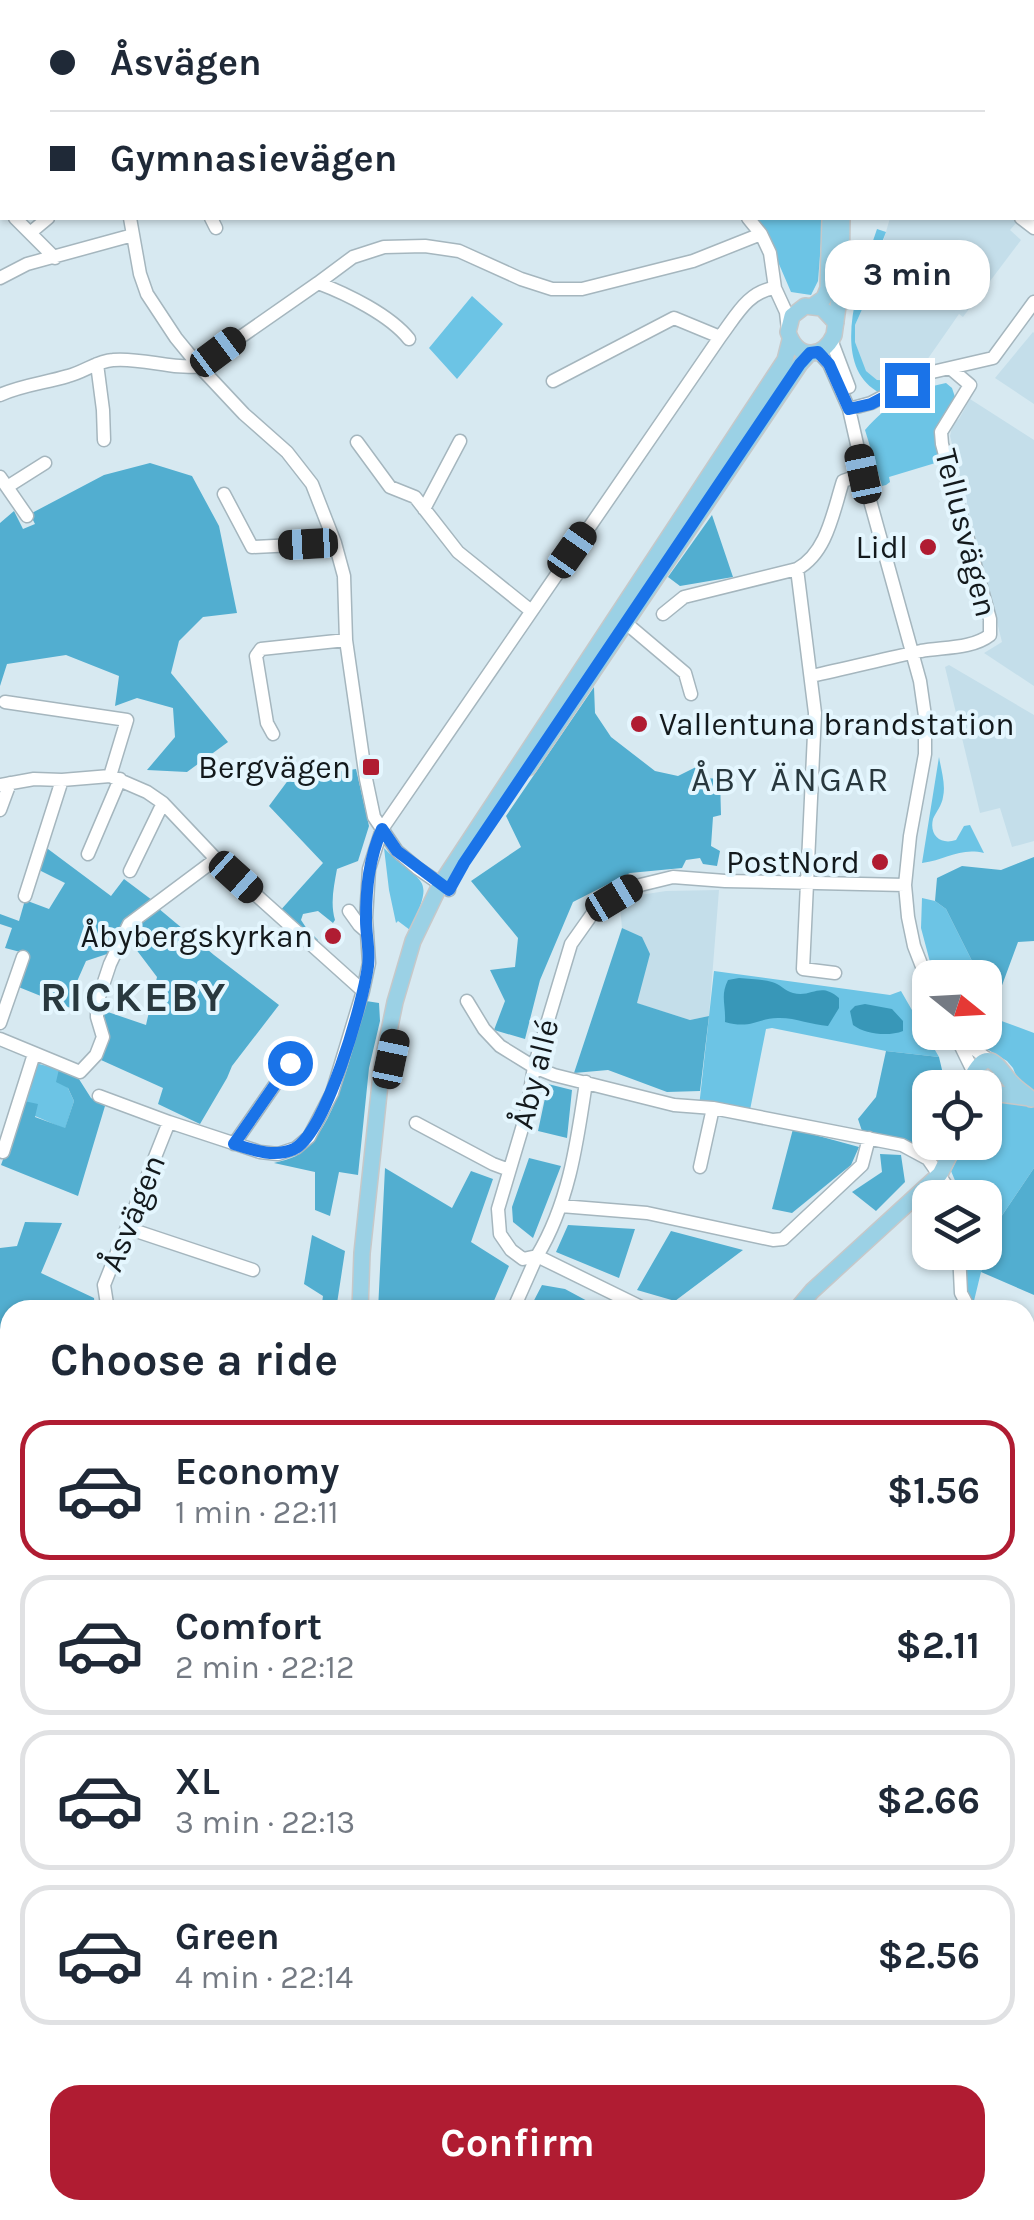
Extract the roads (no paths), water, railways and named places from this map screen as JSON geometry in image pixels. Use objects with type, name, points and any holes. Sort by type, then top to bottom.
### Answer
[{"type":"main road","points":[[622,619],[785,360],[792,316],[824,298],[828,288],[830,220]]},
{"type":"main road","points":[[363,1300],[362,1254],[385,1049],[394,1002],[413,941],[568,687],[622,619],[800,364],[832,342],[841,286],[842,220]]},
{"type":"main road","points":[[810,306],[828,311],[836,323]]},
{"type":"main road","points":[[789,336],[802,351],[814,353]]},
{"type":"main road","points":[[978,1070],[983,1062],[1000,1066],[1011,1082],[1032,1099]]},
{"type":"main road","points":[[1002,1083],[1005,1073]]},
{"type":"main road","points":[[1002,1092],[1032,1099]]},
{"type":"main road","points":[[804,1300],[940,1174],[947,1160]]},
{"type":"street","points":[[17,220],[55,258]]},
{"type":"street","points":[[30,234],[46,220]]},
{"type":"street","points":[[130,220],[147,294],[176,338],[244,414],[288,452],[312,484],[344,576],[346,640],[374,817],[397,851],[444,887]]},
{"type":"street","points":[[750,220],[770,253],[789,336]]},
{"type":"street","points":[[0,394],[111,360],[199,366],[353,257],[384,246],[459,250],[552,289],[582,289],[693,261],[761,234]]},
{"type":"street","points":[[0,278],[27,264],[133,235]]},
{"type":"street","points":[[318,283],[338,290],[399,326],[408,339]]},
{"type":"street","points":[[382,829],[530,610],[752,295],[775,288],[810,306]]},
{"type":"street","points":[[849,409],[871,404],[928,373],[992,358],[1034,302]]},
{"type":"street","points":[[553,381],[674,318],[720,337]]},
{"type":"street","points":[[832,342],[851,396],[849,409]]},
{"type":"street","points":[[814,353],[829,364],[849,409],[926,716],[926,754],[905,885],[919,960]]},
{"type":"street","points":[[97,364],[104,440]]},
{"type":"street","name":"Tellusvägen","points":[[913,653],[986,639],[992,628],[942,444],[941,432],[970,386],[950,368]]},
{"type":"street","points":[[424,508],[460,441]]},
{"type":"street","points":[[357,442],[390,486],[415,497],[458,552],[530,610]]},
{"type":"street","points":[[26,516],[3,482],[44,463]]},
{"type":"street","points":[[662,614],[684,597],[809,563],[820,550],[843,481],[863,474]]},
{"type":"street","points":[[224,494],[252,547],[335,543]]},
{"type":"street","points":[[797,569],[815,714],[804,970],[835,973]]},
{"type":"street","points":[[622,619],[686,673],[692,694]]},
{"type":"street","points":[[273,734],[267,723],[256,656],[261,649],[346,640]]},
{"type":"street","points":[[811,676],[913,653]]},
{"type":"street","points":[[5,702],[127,720],[115,778],[88,854]]},
{"type":"street","points":[[0,810],[5,784],[34,779],[115,778],[163,803],[216,860],[363,990]]},
{"type":"street","points":[[25,896],[62,780]]},
{"type":"street","points":[[130,871],[163,803]]},
{"type":"street","name":"Åsvägen","points":[[99,1096],[260,1152],[278,1154],[296,1148],[309,1137],[332,1093],[363,990],[369,963],[369,870],[382,829]]},
{"type":"street","points":[[0,1039],[80,1072],[96,1055],[102,1037],[96,1003],[129,924],[216,860]]},
{"type":"street","name":"Åby allé","points":[[586,1082],[573,1163],[561,1206],[537,1256],[523,1259],[500,1234],[498,1209],[526,1115],[534,1067],[571,944],[595,910],[632,887],[673,878],[905,885]]},
{"type":"street","points":[[350,911],[367,932]]},
{"type":"street","points":[[0,1023],[22,957]]},
{"type":"street","points":[[467,1001],[500,1046],[554,1075],[674,1105],[713,1108],[902,1145],[928,1159],[944,1180]]},
{"type":"street","points":[[976,1050],[990,1061]]},
{"type":"street","points":[[3,1152],[34,1054]]},
{"type":"street","points":[[234,1144],[290,1063]]},
{"type":"street","points":[[700,1166],[713,1108]]},
{"type":"street","name":"Åsvägen","points":[[106,1300],[104,1285],[169,1122]]},
{"type":"street","points":[[416,1123],[509,1170]]},
{"type":"street","points":[[561,1206],[647,1213],[782,1239],[862,1165],[869,1138]]},
{"type":"street","points":[[126,1228],[253,1270]]},
{"type":"street","points":[[517,1300],[537,1256],[619,1300]]},
{"type":"street","points":[[958,1270],[957,1292],[963,1300]]},
{"type":"place","name":"Lidl","points":[[928,547]]},
{"type":"place","name":"Vallentuna brandstation","points":[[639,724]]},
{"type":"place","name":"Bergvägen","points":[[371,767]]},
{"type":"place","name":"PostNord","points":[[880,862]]},
{"type":"place","name":"Åbybergskyrkan","points":[[333,936]]},
{"type":"district","name":"ÅBY ÄNGAR","points":[[791,779]]},
{"type":"district","name":"RICKEBY","points":[[134,997]]}]
